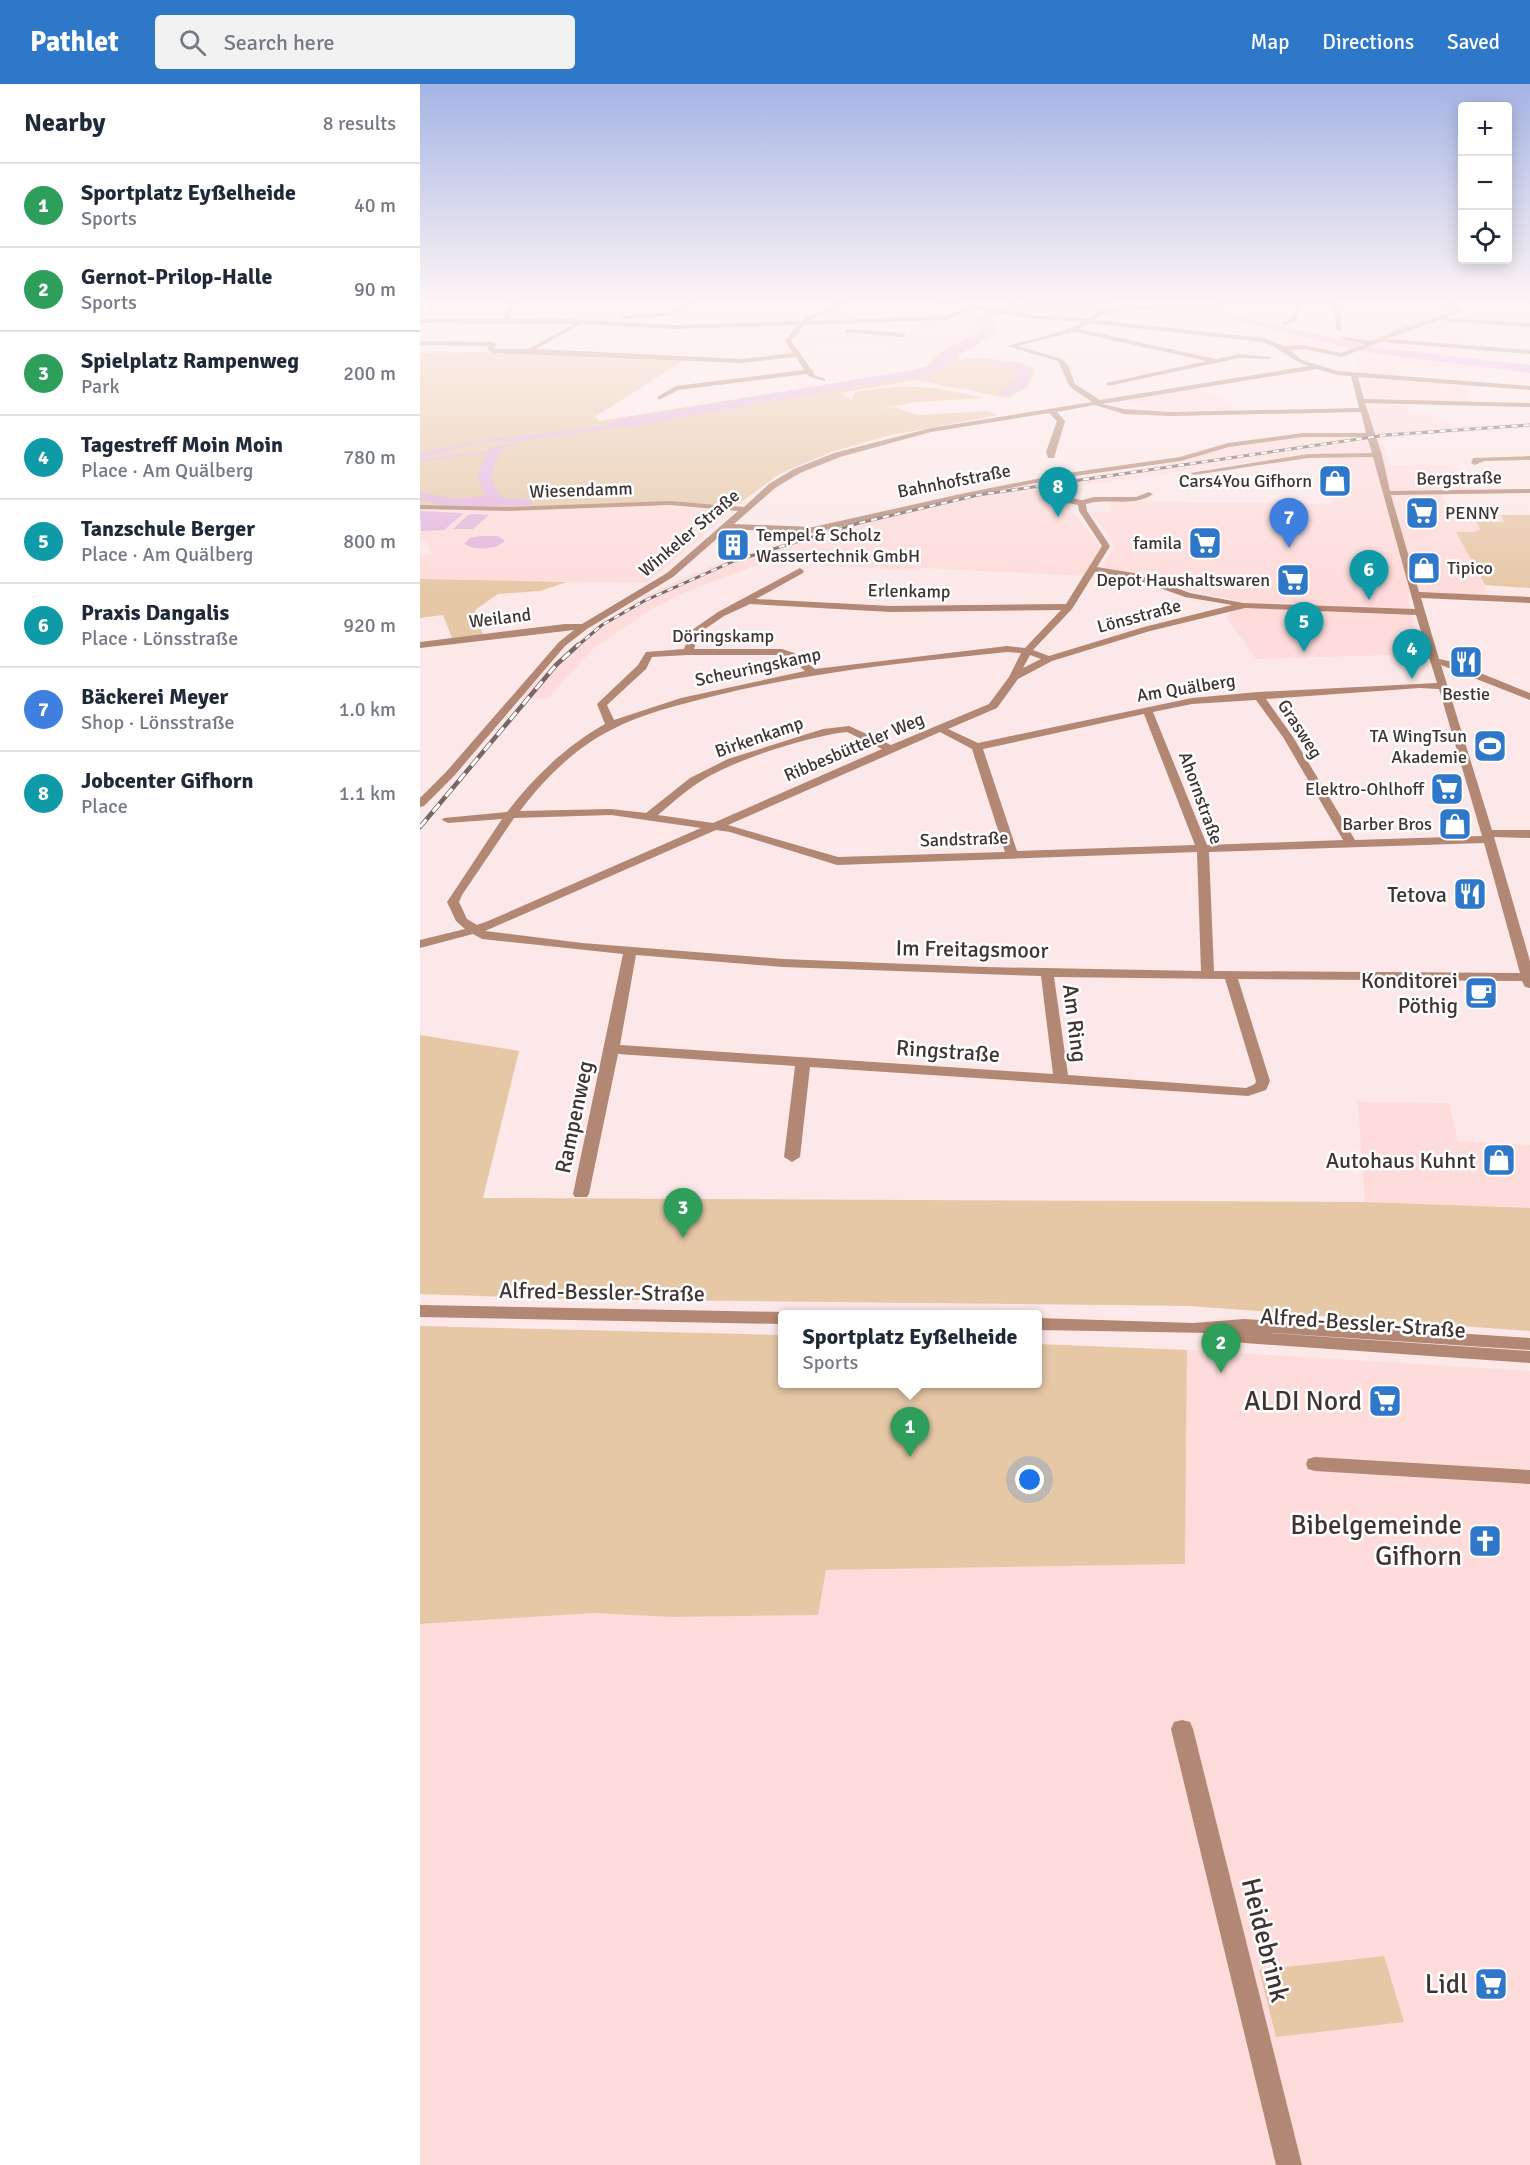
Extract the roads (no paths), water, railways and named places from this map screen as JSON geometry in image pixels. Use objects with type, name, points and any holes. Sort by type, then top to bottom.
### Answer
[{"type":"street","points":[[1090,397],[1109,409],[1167,413],[1240,414],[1364,410]]},
{"type":"street","name":"Winkeler Straße","points":[[420,804],[450,774],[550,657],[584,627],[661,581],[744,508],[782,479],[837,455],[913,434],[1134,397]]},
{"type":"street","points":[[1361,397],[1420,612],[1492,835],[1529,980]]},
{"type":"street","points":[[1362,401],[1530,405]]},
{"type":"street","points":[[1048,410],[1058,415],[1061,421],[1050,452],[1051,456]]},
{"type":"street","name":"Bahnhofstraße","points":[[726,526],[813,531],[965,495],[1061,476],[1181,459],[1223,446],[1259,440],[1276,444],[1344,435],[1371,435]]},
{"type":"street","points":[[1194,473],[1308,456],[1378,455]]},
{"type":"street","points":[[1476,463],[1476,460],[1484,459],[1530,458]]},
{"type":"street","points":[[1058,489],[1067,500],[1082,503],[1094,500],[1140,499],[1149,494]]},
{"type":"street","name":"Bergstraße","points":[[1389,494],[1530,491]]},
{"type":"street","name":"Wiesendamm","points":[[420,507],[508,509],[670,503],[744,508]]},
{"type":"street","name":"Ribbesbütteler Weg","points":[[475,930],[716,827],[891,748],[993,706],[1014,677],[1027,651],[1069,607],[1106,546],[1083,511],[1082,503]]},
{"type":"street","points":[[1091,569],[1134,576],[1188,595],[1245,605]]},
{"type":"street","name":"Erlenkamp","points":[[688,652],[695,633],[721,614],[749,601],[753,596],[800,571]]},
{"type":"street","points":[[1416,595],[1530,600]]},
{"type":"street","name":"Erlenkamp","points":[[749,601],[891,609],[1069,607]]},
{"type":"street","name":"Lönsstraße","points":[[1014,677],[1049,659],[1147,629],[1245,605],[1420,612]]},
{"type":"street","name":"Weiland","points":[[420,645],[565,627],[584,627]]},
{"type":"street","name":"Scheuringskamp","points":[[475,930],[462,921],[453,902],[456,895],[511,816],[559,762],[591,737],[610,726],[645,712],[740,685],[812,672],[1007,649],[1027,651],[1049,659]]},
{"type":"street","name":"Döringskamp","points":[[610,726],[602,704],[642,667],[649,654],[787,653],[812,672]]},
{"type":"street","points":[[1436,662],[1450,664],[1530,697]]},
{"type":"street","name":"Am Quälberg","points":[[977,747],[1192,701],[1420,685],[1443,686]]},
{"type":"street","name":"Grasweg","points":[[1258,695],[1288,737],[1351,844]]},
{"type":"street","name":"Ahornstraße","points":[[1145,710],[1151,716],[1203,849],[1208,975]]},
{"type":"street","name":"Birkenkamp","points":[[647,818],[694,780],[732,761],[827,731],[849,729],[891,748]]},
{"type":"street","points":[[941,729],[977,747],[1012,855]]},
{"type":"street","name":"Sandstraße","points":[[448,820],[611,812],[716,827],[837,861],[1351,844],[1530,834]]},
{"type":"street","name":"Im Freitagsmoor","points":[[420,944],[475,930],[482,935],[630,953],[803,965],[1047,972],[1529,980]]},
{"type":"street","points":[[612,1049],[630,953]]},
{"type":"street","name":"Am Ring","points":[[1047,972],[1061,1079]]},
{"type":"street","name":"Ringstraße","points":[[612,1049],[1248,1092],[1261,1088],[1263,1081],[1230,975]]},
{"type":"street","name":"Rampenweg","points":[[581,1194],[612,1049]]},
{"type":"street","points":[[792,1157],[803,1062]]},
{"type":"street","name":"Alfred-Bessler-Straße","points":[[420,1311],[778,1318]]},
{"type":"street","name":"Alfred-Bessler-Straße","points":[[1042,1324],[1193,1329],[1244,1325],[1530,1344]]},
{"type":"street","name":"Alfred-Bessler-Straße","points":[[1193,1329],[1244,1337],[1530,1357]]},
{"type":"street","points":[[1315,1464],[1530,1477]]},
{"type":"street","name":"Heidebrink","points":[[1182,1729],[1289,2165]]},
{"type":"waterway","points":[[482,503],[495,498],[486,486],[484,475],[496,451]]},
{"type":"waterway","points":[[420,496],[455,503],[482,503]]},
{"type":"waterway","points":[[482,503],[526,502]]},
{"type":"waterway","points":[[478,504],[482,503]]},
{"type":"railway","points":[[576,647],[602,625],[644,601],[734,561],[859,523],[978,495],[1386,435],[1530,425]]},
{"type":"railway","points":[[420,827],[556,665],[578,645]]},
{"type":"place","name":"Cars4You Gifhorn","points":[[1335,481]]},
{"type":"place","name":"PENNY","points":[[1422,513]]},
{"type":"place","name":"Jobcenter Gifhorn","points":[[1058,517]]},
{"type":"place","name":"famila","points":[[1205,543]]},
{"type":"place","name":"Tempel & Scholz Wassertechnik GmbH","points":[[733,545]]},
{"type":"place","name":"Bäckerei Meyer","points":[[1289,548]]},
{"type":"place","name":"Tipico","points":[[1424,568]]},
{"type":"place","name":"Depot Haushaltswaren","points":[[1293,580]]},
{"type":"place","name":"Praxis Dangalis","points":[[1369,600]]},
{"type":"place","name":"Tanzschule Berger","points":[[1304,652]]},
{"type":"place","name":"Bestie","points":[[1466,662]]},
{"type":"place","name":"Tagestreff Moin Moin","points":[[1412,679]]},
{"type":"place","name":"TA WingTsun Akademie","points":[[1490,746]]},
{"type":"place","name":"Elektro-Ohlhoff","points":[[1447,789]]},
{"type":"place","name":"Barber Bros","points":[[1455,824]]},
{"type":"place","name":"Tetova","points":[[1470,894]]},
{"type":"place","name":"Konditorei Pöthig","points":[[1481,993]]},
{"type":"place","name":"Autohaus Kuhnt","points":[[1499,1160]]},
{"type":"place","name":"Spielplatz Rampenweg","points":[[683,1238]]},
{"type":"place","name":"Gernot-Prilop-Halle","points":[[1221,1373]]},
{"type":"place","name":"ALDI Nord","points":[[1385,1401]]},
{"type":"place","name":"Sportplatz Eyßelheide","points":[[910,1457]]},
{"type":"place","name":"Bibelgemeinde Gifhorn","points":[[1485,1541]]},
{"type":"place","name":"Lidl","points":[[1491,1984]]}]
